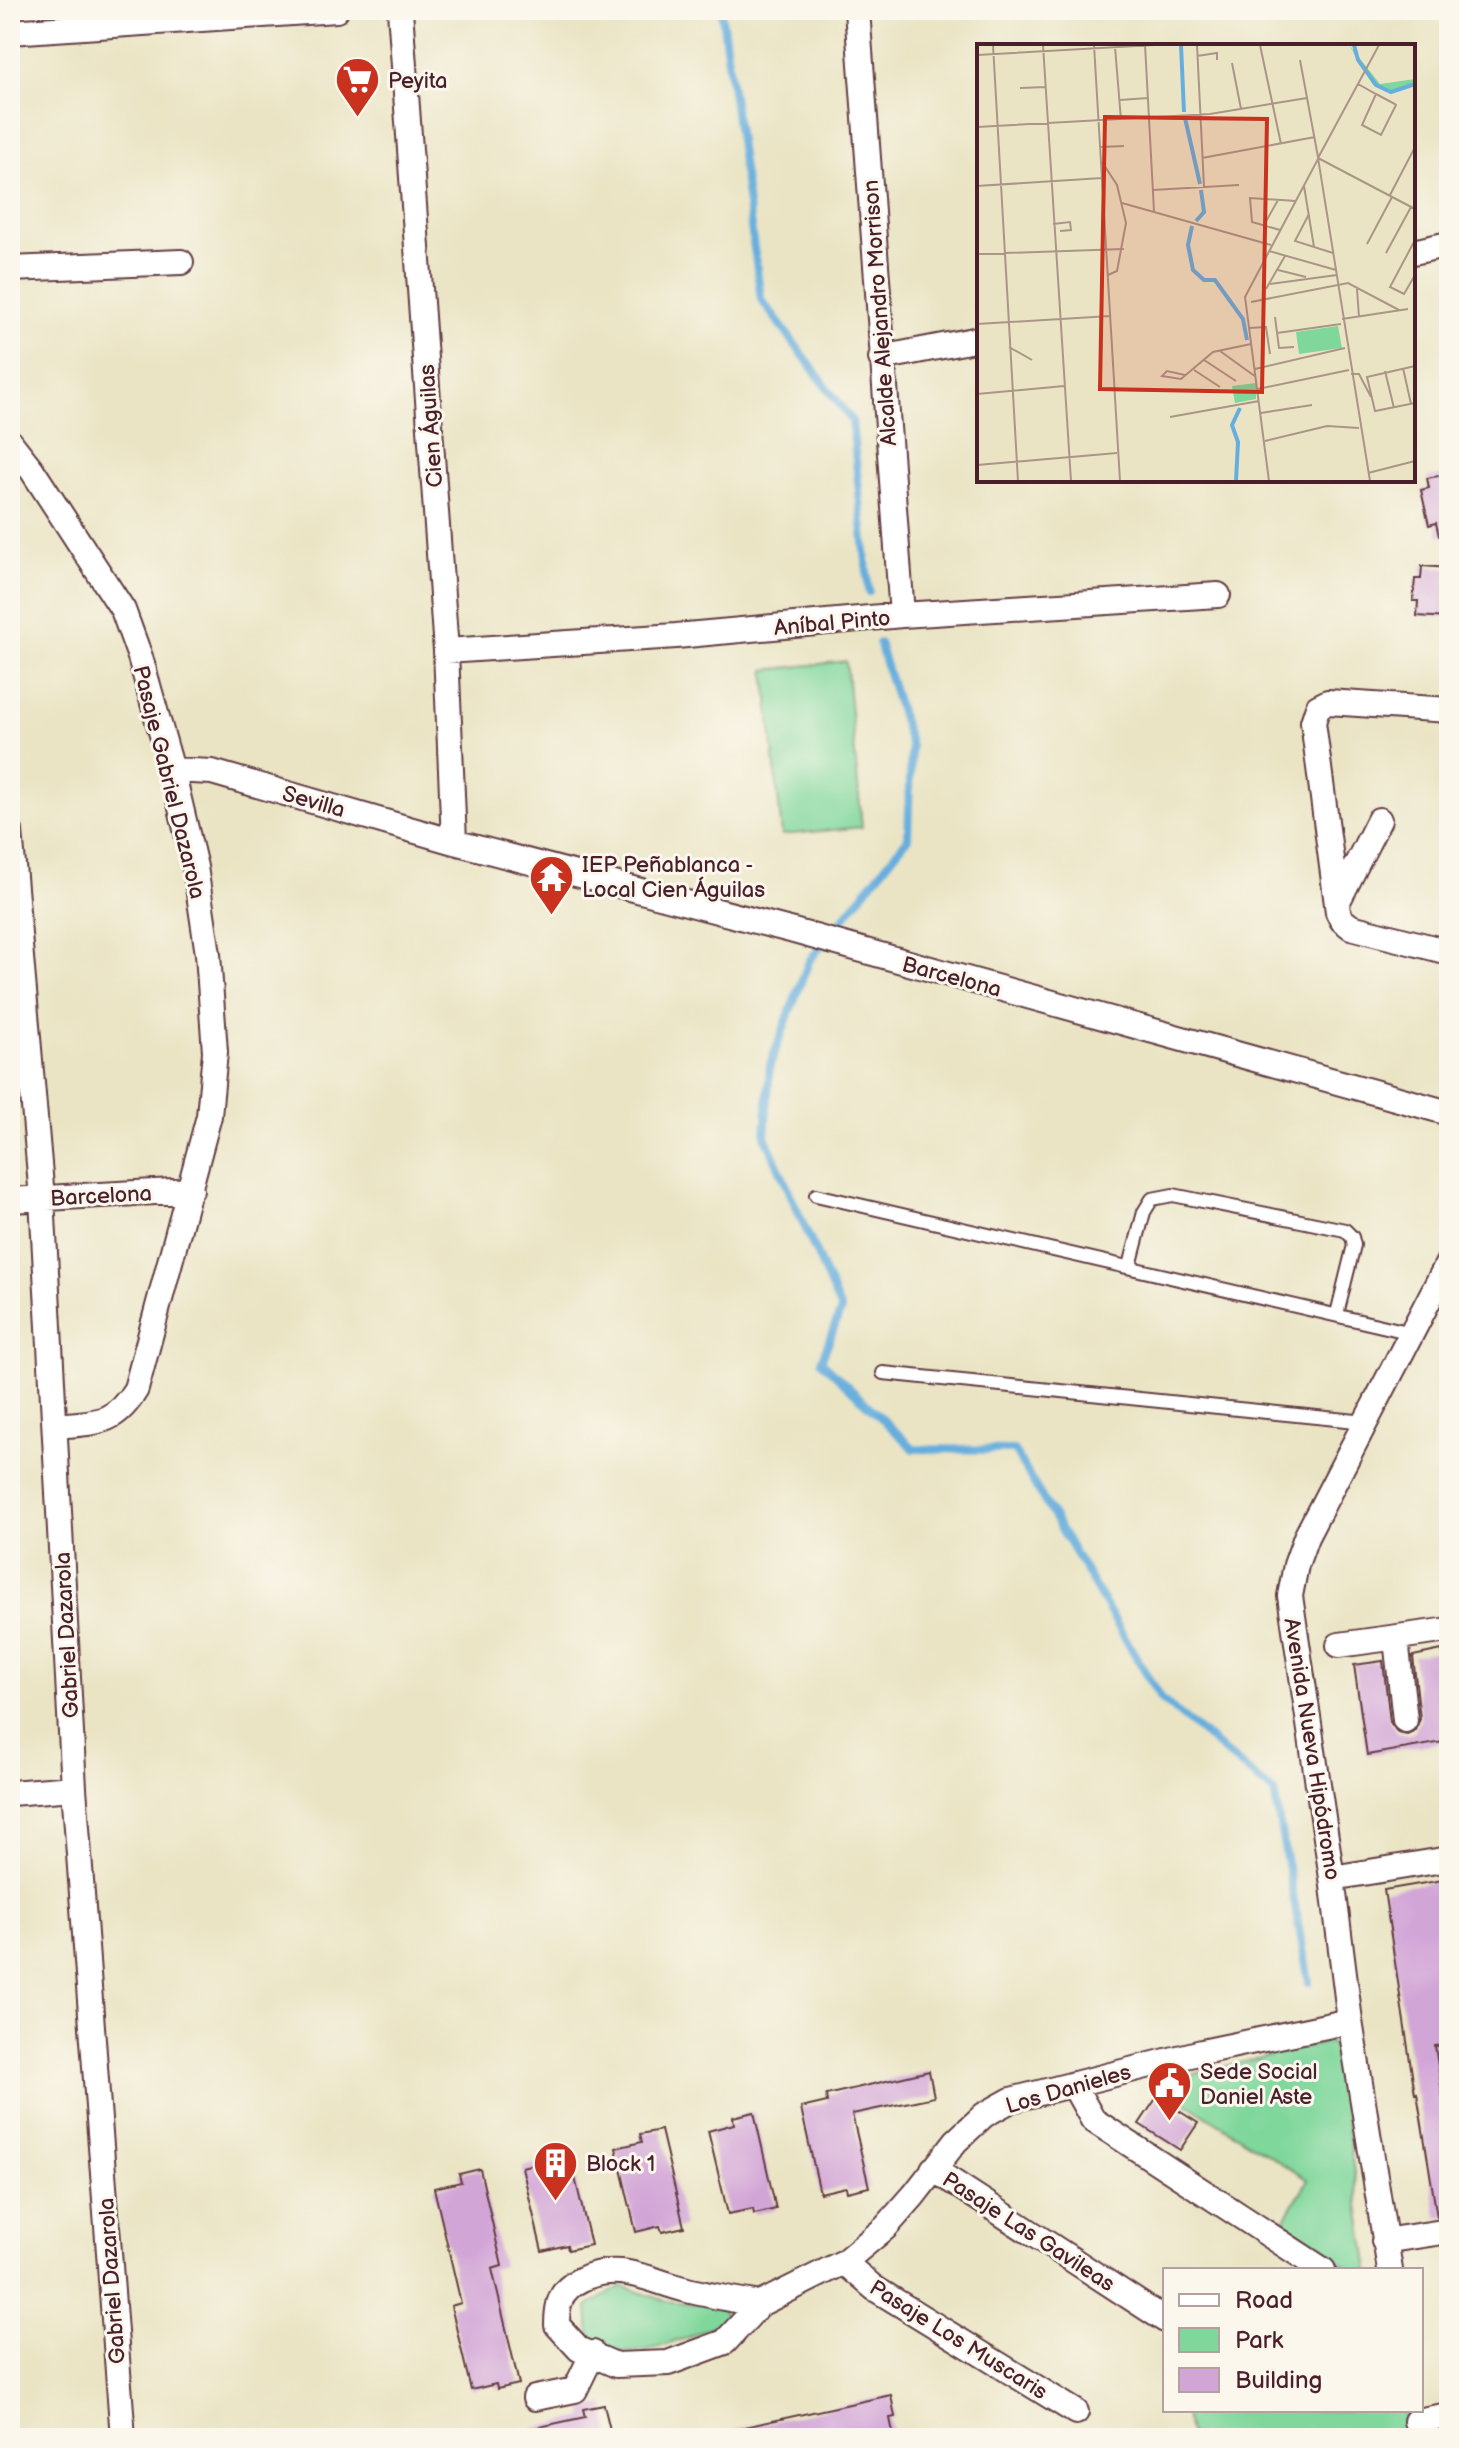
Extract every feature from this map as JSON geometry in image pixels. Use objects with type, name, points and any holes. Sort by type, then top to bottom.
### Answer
[{"type":"street","points":[[10,32],[145,17],[336,10]]},
{"type":"street","name":"Cien Águilas","points":[[400,10],[446,651],[454,842]]},
{"type":"street","name":"Alcalde Alejandro Morrison","points":[[857,10],[902,615]]},
{"type":"street","points":[[1415,252],[1449,244]]},
{"type":"street","points":[[10,269],[181,262]]},
{"type":"street","points":[[881,358],[977,339]]},
{"type":"street","name":"Pasaje Gabriel Dazarola","points":[[10,442],[32,470],[123,610],[140,657],[195,867],[208,954],[215,1052],[209,1116],[136,1389],[127,1405],[115,1416],[94,1422],[55,1426]]},
{"type":"street","name":"Aníbal Pinto","points":[[446,651],[676,636],[902,615],[1218,595]]},
{"type":"street","points":[[1447,947],[1351,927],[1342,920],[1337,903],[1313,722],[1318,707],[1328,702],[1449,710]]},
{"type":"street","name":"Sevilla","points":[[172,770],[212,772],[454,842]]},
{"type":"street","points":[[1337,903],[1379,820]]},
{"type":"street","name":"Gabriel Dazarola","points":[[10,831],[42,1198],[74,1788],[123,2438]]},
{"type":"street","name":"Barcelona","points":[[454,842],[790,930],[1449,1113]]},
{"type":"street","name":"Barcelona","points":[[10,1200],[191,1190]]},
{"type":"street","name":"Avenida Nueva Hipódromo","points":[[1390,2268],[1350,2021],[1290,1596],[1306,1537],[1449,1261]]},
{"type":"street","points":[[1339,1645],[1449,1630]]},
{"type":"street","points":[[1396,1639],[1405,1720]]},
{"type":"street","points":[[10,1793],[74,1788]]},
{"type":"street","points":[[1332,1878],[1449,1859]]},
{"type":"street","name":"Los Danieles","points":[[760,2304],[844,2262],[885,2228],[956,2141],[984,2115],[1011,2100],[1202,2052],[1350,2021]]},
{"type":"street","points":[[1073,2084],[1093,2120],[1320,2268]]},
{"type":"street","name":"Pasaje Las Gavileas","points":[[933,2169],[1163,2319]]},
{"type":"street","points":[[1384,2241],[1449,2231]]},
{"type":"street","name":"Pasaje Los Muscaris","points":[[844,2262],[874,2288],[1076,2412]]},
{"type":"street","points":[[595,2272],[626,2272],[686,2290],[760,2304],[725,2342],[668,2363],[616,2365],[579,2349],[557,2325],[557,2303],[570,2285],[595,2272]]},
{"type":"street","points":[[535,2398],[575,2390],[593,2353]]},
{"type":"street","points":[[1416,2423],[1449,2415]]},
{"type":"lane","points":[[816,1195],[1412,1333]]},
{"type":"lane","points":[[1130,1266],[1144,1212],[1152,1199],[1173,1195],[1345,1230],[1352,1237],[1354,1245],[1337,1314]]},
{"type":"lane","points":[[883,1373],[1366,1422]]},
{"type":"green space","points":[[846,661],[862,827],[782,835],[765,670]]},
{"type":"green space","points":[[1328,2042],[1335,2048],[1369,2268],[1350,2268],[1280,2227],[1308,2180],[1155,2083]]},
{"type":"green space","points":[[621,2286],[666,2301],[721,2306],[726,2320],[653,2349],[623,2352],[611,2349],[590,2335],[588,2307]]},
{"type":"green space","points":[[1184,2412],[1404,2412],[1408,2438],[1190,2438]]},
{"type":"building","points":[[1449,474],[1449,535],[1439,536],[1436,523],[1429,525],[1421,490],[1429,488],[1427,478]]},
{"type":"building","points":[[1422,566],[1449,568],[1449,618],[1417,616],[1418,601],[1413,601],[1415,579],[1421,579]]},
{"type":"building","points":[[1442,1650],[1449,1690],[1449,1741],[1367,1755],[1354,1665],[1383,1661],[1390,1722],[1398,1733],[1407,1735],[1414,1732],[1420,1719],[1413,1656]]},
{"type":"building","points":[[1449,1879],[1449,2045],[1435,2046],[1445,2111],[1449,2110],[1449,2216],[1437,2217],[1384,1890]]},
{"type":"building","points":[[929,2071],[934,2097],[852,2114],[869,2187],[847,2192],[846,2187],[820,2193],[801,2108],[827,2102],[826,2095]]},
{"type":"building","name":"Sede Social Daniel Aste","points":[[1157,2097],[1198,2123],[1180,2150],[1139,2124]]},
{"type":"building","points":[[754,2112],[776,2209],[754,2214],[753,2209],[728,2214],[708,2131],[734,2124],[733,2117]]},
{"type":"building","points":[[661,2130],[684,2227],[662,2232],[660,2226],[636,2232],[616,2148],[642,2142],[640,2134]]},
{"type":"building","name":"Block 1","points":[[568,2148],[591,2245],[568,2250],[567,2245],[542,2251],[522,2167],[549,2160],[547,2153]]},
{"type":"building","points":[[480,2169],[502,2266],[492,2269],[519,2384],[497,2389],[496,2384],[471,2390],[451,2306],[461,2303],[434,2188],[461,2182],[459,2174]]},
{"type":"building","points":[[891,2395],[895,2417],[890,2418],[894,2438],[736,2438],[735,2429]]},
{"type":"building","points":[[604,2405],[612,2438],[531,2438],[530,2429],[585,2417],[583,2409]]},
{"type":"waterway","points":[[721,10],[761,299],[852,421],[869,592]]},
{"type":"waterway","points":[[879,643],[911,747],[908,838],[809,961],[770,1065],[765,1136],[841,1310],[821,1361],[914,1449],[1014,1450],[1161,1699],[1274,1793],[1309,1982]]},
{"type":"place","name":"Peyita","points":[[357,119]]},
{"type":"place","name":"IEP Peñablanca - Local Cien Águilas","points":[[551,916]]},
{"type":"place","name":"Sede Social Daniel Aste","points":[[1169,2123]]},
{"type":"place","name":"Block 1","points":[[555,2202]]}]
